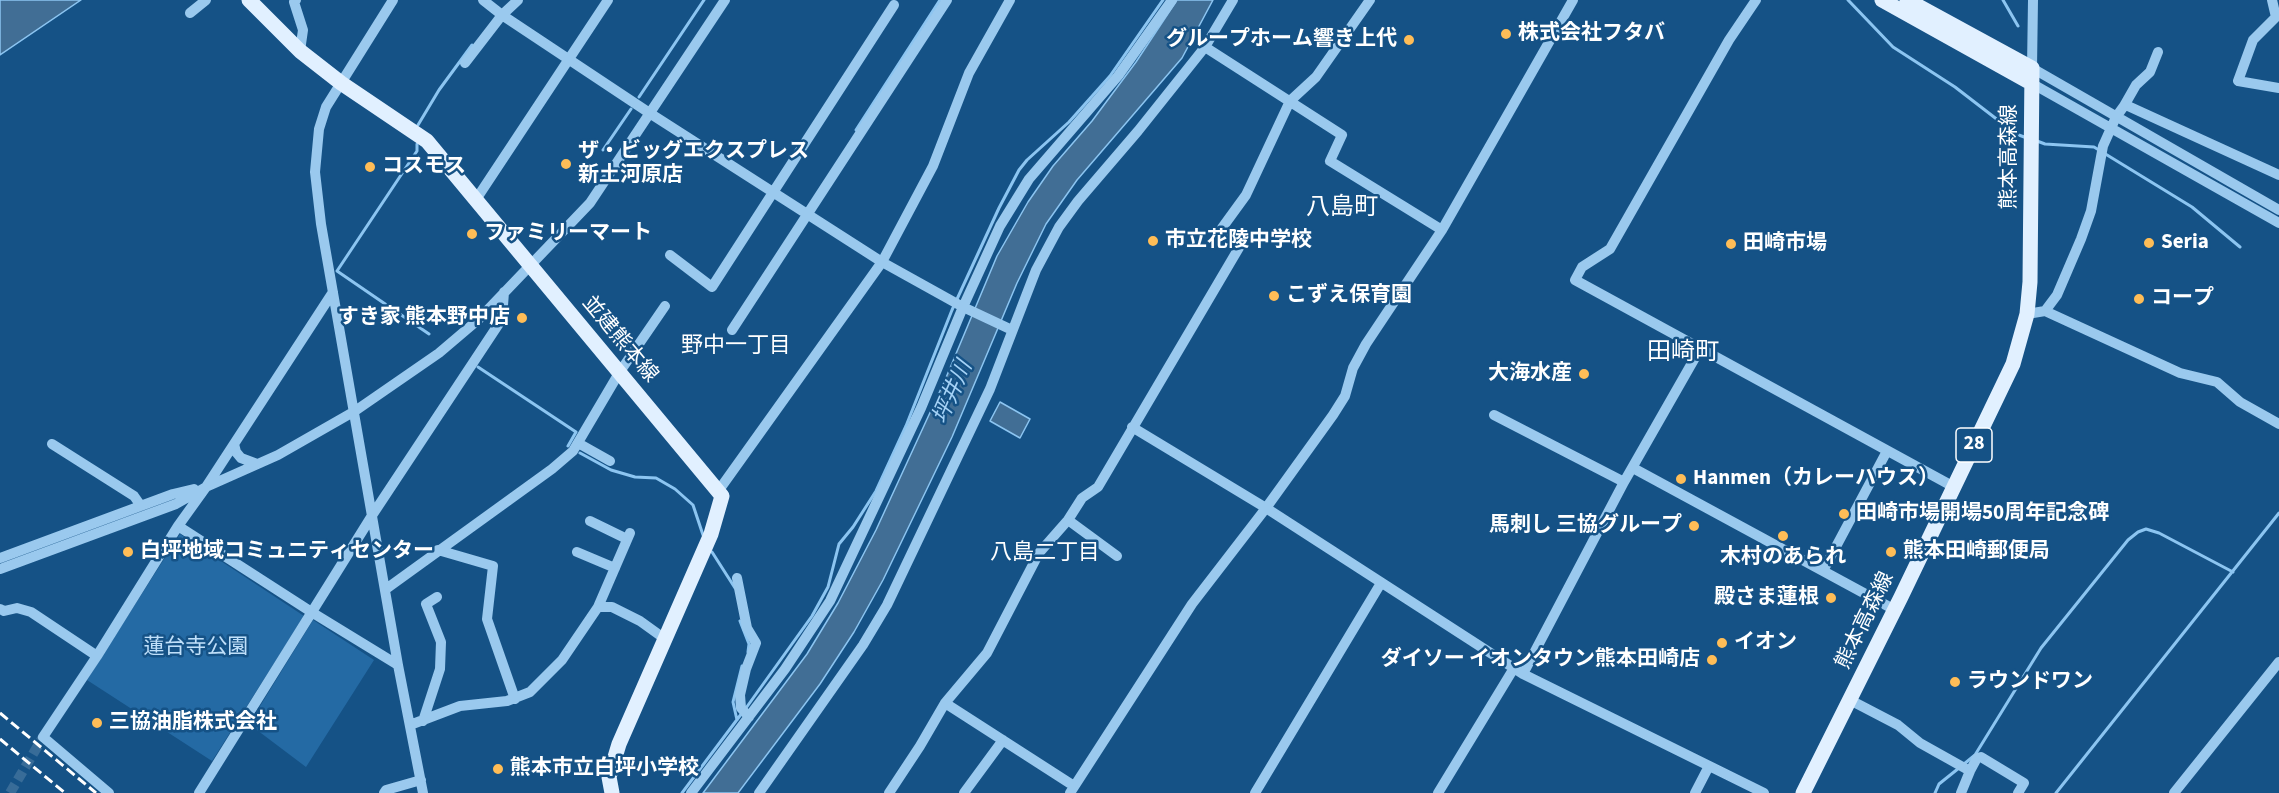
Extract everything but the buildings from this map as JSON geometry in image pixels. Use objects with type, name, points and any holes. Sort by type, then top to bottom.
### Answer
[{"type":"main road","name":"並建熊本線","points":[[249,0],[300,51],[341,84],[427,141],[530,267],[719,490]]},
{"type":"main road","name":"熊本高森線","points":[[1803,793],[1895,610],[2013,364],[2027,314],[2030,282],[2031,76],[1882,0]]},
{"type":"main road","points":[[1907,0],[2031,76]]},
{"type":"main road","points":[[612,793],[609,777],[619,744],[715,523],[722,496],[719,490]]},
{"type":"street","points":[[190,13],[206,0]]},
{"type":"street","points":[[296,0],[294,2],[303,30],[300,51]]},
{"type":"street","points":[[393,0],[326,107],[315,152],[315,172],[321,224],[398,665],[423,793]]},
{"type":"street","points":[[483,0],[651,114],[882,262],[1008,328]]},
{"type":"street","points":[[465,63],[502,15],[518,0]]},
{"type":"street","points":[[475,201],[608,0]]},
{"type":"street","points":[[0,569],[176,504],[206,487],[257,464],[355,411],[439,353],[479,319],[590,203],[725,0]]},
{"type":"street","points":[[732,330],[947,0]]},
{"type":"street","points":[[719,490],[882,262],[933,166],[969,73],[1010,0]]},
{"type":"street","points":[[691,793],[785,669],[830,601],[921,408],[1000,226],[1029,179],[1118,76],[1172,0]]},
{"type":"street","points":[[759,793],[863,645],[887,605],[990,389],[1008,328],[1059,227],[1205,47],[1233,0]]},
{"type":"street","points":[[889,793],[945,703],[987,653],[1039,553],[1068,520],[1082,498],[1098,488],[1240,246],[1224,235],[1222,228],[1246,195],[1290,101],[1316,77],[1370,0]]},
{"type":"street","points":[[945,703],[1003,740],[1072,790],[1192,604],[1266,508],[1333,415],[1345,396],[1353,368],[1366,344],[1442,230],[1573,0]]},
{"type":"street","points":[[1756,0],[1729,40],[1610,249],[1582,267],[1575,280],[1954,487]]},
{"type":"street","points":[[2031,76],[2033,0]]},
{"type":"street","points":[[2271,0],[2276,17],[2253,40],[2238,81],[2279,88]]},
{"type":"street","points":[[670,255],[712,287],[894,5]]},
{"type":"street","points":[[1205,47],[1342,135],[1330,161],[1442,230]]},
{"type":"street","points":[[2027,314],[2045,310],[2057,296],[2091,211],[2103,146],[2116,117],[2136,85],[2150,72],[2158,52]]},
{"type":"street","points":[[2031,76],[2116,117],[2279,210]]},
{"type":"street","points":[[2031,76],[2111,128],[2279,223]]},
{"type":"street","points":[[2124,106],[2279,175]]},
{"type":"street","points":[[109,793],[43,737],[97,656],[178,526],[206,487],[333,292]]},
{"type":"street","points":[[199,793],[313,613],[373,513],[502,319],[504,292]]},
{"type":"street","points":[[386,590],[552,469],[573,451],[619,373],[665,306]]},
{"type":"street","points":[[2045,310],[2180,373],[2217,382],[2240,402],[2279,424]]},
{"type":"street","points":[[1438,793],[1518,671],[1700,349]]},
{"type":"street","points":[[1494,415],[1624,482]]},
{"type":"street","points":[[1132,427],[1266,508],[1518,671],[1764,793]]},
{"type":"street","points":[[578,443],[610,461]]},
{"type":"street","points":[[52,444],[134,496],[141,506]]},
{"type":"street","points":[[234,444],[241,458],[257,464]]},
{"type":"street","points":[[1823,571],[1887,451]]},
{"type":"street","points":[[1633,468],[1895,610]]},
{"type":"street","points":[[0,558],[173,494],[206,487]]},
{"type":"street","points":[[1068,520],[1118,556]]},
{"type":"street","points":[[410,725],[460,706],[515,699],[530,692],[562,660],[598,607],[628,536],[590,521]]},
{"type":"street","points":[[178,526],[398,665]]},
{"type":"street","points":[[438,550],[493,566],[487,619],[515,699]]},
{"type":"street","points":[[577,552],[615,568]]},
{"type":"street","points":[[737,578],[747,628],[756,643],[746,669],[740,695],[741,708],[749,717]]},
{"type":"street","points":[[1255,793],[1381,583]]},
{"type":"street","points":[[423,721],[440,669],[441,642],[426,604],[437,597]]},
{"type":"street","points":[[598,607],[612,607],[640,621],[665,639]]},
{"type":"street","points":[[0,609],[4,611],[17,608],[31,612],[97,656]]},
{"type":"street","points":[[2174,793],[2274,677],[2279,662]]},
{"type":"street","points":[[1850,700],[1899,725],[1920,743],[1970,771]]},
{"type":"street","points":[[964,793],[1003,740]]},
{"type":"street","points":[[1961,793],[1970,771],[1977,758],[1980,757],[2024,783],[2018,793]]},
{"type":"street","points":[[1695,793],[1709,766]]},
{"type":"street","points":[[384,793],[386,790],[421,780]]},
{"type":"green space","name":"蓮台寺公園","points":[[180,534],[304,616],[212,761],[87,680]]},
{"type":"green space","name":"蓮台寺公園","points":[[313,620],[374,660],[306,767],[249,724]]},
{"type":"water","points":[[0,0],[81,0],[0,55]]},
{"type":"water","name":"坪井川","points":[[1177,0],[1213,0],[1182,58],[1077,180],[1046,224],[1017,283],[952,437],[883,580],[854,632],[820,684],[738,793],[703,793],[807,654],[838,603],[876,530],[945,380],[997,256],[1028,202],[1053,166],[1092,121],[1136,62]]},
{"type":"water","points":[[1000,402],[1030,419],[1020,438],[990,421]]},
{"type":"waterway","points":[[639,97],[704,0]]},
{"type":"waterway","points":[[856,130],[940,0]]},
{"type":"waterway","points":[[746,708],[812,616],[828,587],[839,544],[876,491],[906,426],[952,310],[1019,170],[1069,122],[1110,76],[1163,0]]},
{"type":"waterway","points":[[1848,0],[1893,47],[1955,87],[2016,134],[2027,138]]},
{"type":"waterway","points":[[2003,0],[2018,26]]},
{"type":"waterway","points":[[418,125],[439,90],[472,45]]},
{"type":"waterway","points":[[603,150],[631,109]]},
{"type":"waterway","points":[[2037,141],[2045,144],[2094,147],[2192,207],[2240,247]]},
{"type":"waterway","points":[[417,144],[417,151],[337,271],[429,334]]},
{"type":"waterway","points":[[478,367],[576,432],[568,446]]},
{"type":"waterway","points":[[580,453],[611,470],[635,477],[656,478],[675,489],[693,505],[703,535]]},
{"type":"waterway","points":[[2056,793],[2279,513]]},
{"type":"waterway","points":[[1964,764],[1975,755],[2041,648],[2128,540],[2138,532],[2146,529],[2159,533],[2233,572]]},
{"type":"waterway","points":[[712,552],[735,588]]},
{"type":"waterway","points":[[740,621],[749,644],[748,652]]},
{"type":"waterway","points":[[737,720],[733,702],[742,666]]},
{"type":"waterway","points":[[682,793],[742,713]]},
{"type":"waterway","points":[[1935,793],[1939,784],[1959,768]]},
{"type":"tunnel","points":[[10,793],[43,737]]},
{"type":"railway","points":[[0,713],[96,793]]},
{"type":"railway","points":[[0,739],[65,793]]},
{"type":"place","name":"株式会社フタバ","points":[[1506,34]]},
{"type":"place","name":"グループホーム響き上代","points":[[1409,40]]},
{"type":"place","name":"ザ・ビッグエクスプレス 新土河原店","points":[[566,164]]},
{"type":"place","name":"コスモス","points":[[370,167]]},
{"type":"place","name":"ファミリーマート","points":[[472,234]]},
{"type":"place","name":"市立花陵中学校","points":[[1153,241]]},
{"type":"place","name":"Seria","points":[[2149,243]]},
{"type":"place","name":"田崎市場","points":[[1731,244]]},
{"type":"place","name":"こずえ保育園","points":[[1274,296]]},
{"type":"place","name":"コープ","points":[[2139,299]]},
{"type":"place","name":"すき家 熊本野中店","points":[[522,318]]},
{"type":"place","name":"大海水産","points":[[1584,374]]},
{"type":"place","name":"Hanmen（カレーハウス）","points":[[1681,479]]},
{"type":"place","name":"田崎市場開場50周年記念碑","points":[[1844,514]]},
{"type":"place","name":"馬刺し 三協グループ","points":[[1694,526]]},
{"type":"place","name":"木村のあられ","points":[[1783,536]]},
{"type":"place","name":"白坪地域コミュニティセンター","points":[[128,552]]},
{"type":"place","name":"熊本田崎郵便局","points":[[1891,552]]},
{"type":"place","name":"殿さま蓮根","points":[[1831,598]]},
{"type":"place","name":"イオン","points":[[1722,643]]},
{"type":"place","name":"ダイソー イオンタウン熊本田崎店","points":[[1712,660]]},
{"type":"place","name":"ラウンドワン","points":[[1955,682]]},
{"type":"place","name":"三協油脂株式会社","points":[[97,723]]},
{"type":"place","name":"熊本市立白坪小学校","points":[[498,769]]},
{"type":"district","name":"八島町","points":[[1342,209]]},
{"type":"district","name":"野中一丁目","points":[[736,347]]},
{"type":"district","name":"田崎町","points":[[1683,354]]},
{"type":"district","name":"八島二丁目","points":[[1045,554]]}]
